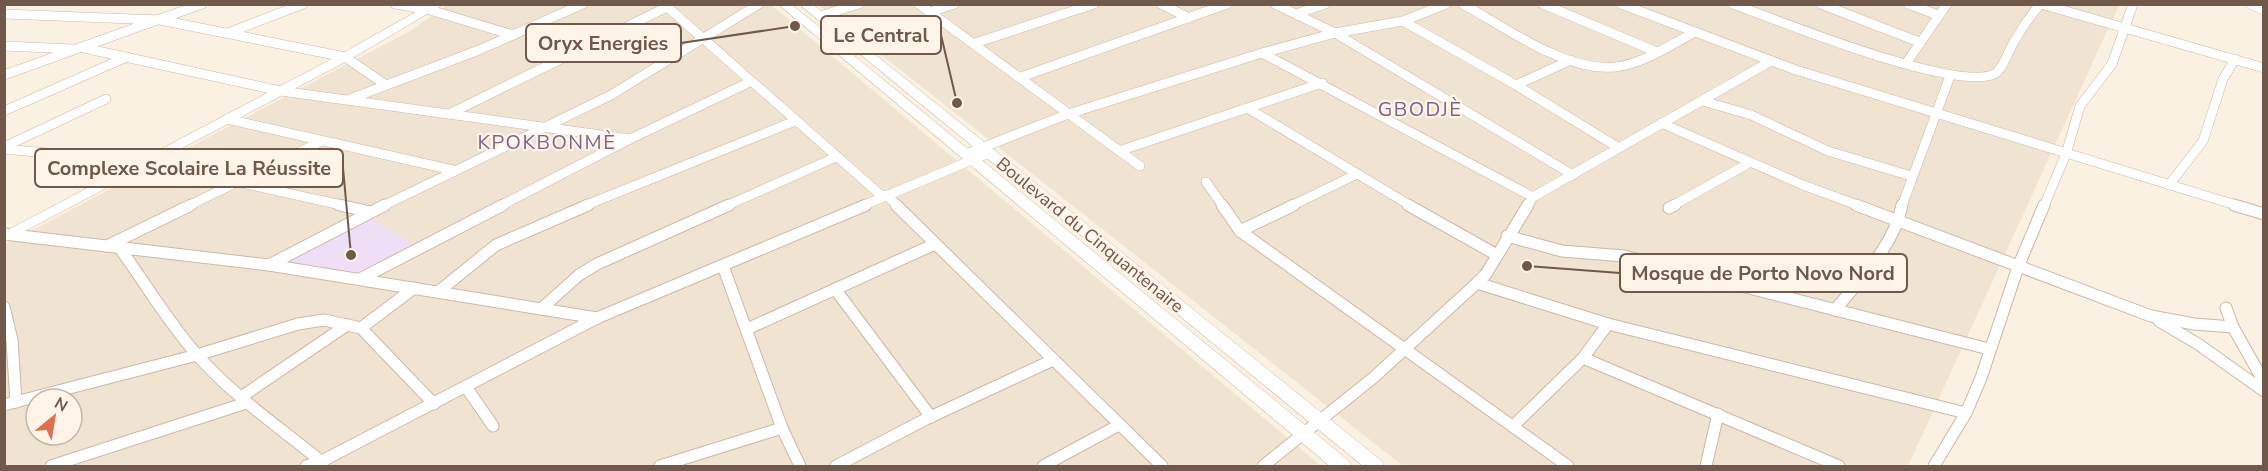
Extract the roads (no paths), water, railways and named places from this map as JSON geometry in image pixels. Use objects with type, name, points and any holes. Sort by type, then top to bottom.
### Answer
[{"type":"main road","name":"Boulevard du Cinquantenaire","points":[[783,4],[1375,466]]},
{"type":"main road","name":"Boulevard du Cinquantenaire","points":[[804,4],[1304,436],[1342,466]]},
{"type":"main road","points":[[6,235],[345,57],[434,7]]},
{"type":"street","points":[[4,75],[202,4]]},
{"type":"street","points":[[226,33],[303,4]]},
{"type":"street","points":[[395,4],[434,7],[513,35]]},
{"type":"street","points":[[557,4],[572,9]]},
{"type":"street","points":[[348,100],[513,35],[584,4]]},
{"type":"street","points":[[269,265],[453,170],[546,128],[611,95],[759,4]]},
{"type":"street","points":[[820,16],[859,4]]},
{"type":"street","points":[[920,4],[1140,166]]},
{"type":"street","points":[[930,12],[954,4]]},
{"type":"street","points":[[975,43],[1094,4]]},
{"type":"street","points":[[1161,4],[1188,18]]},
{"type":"street","points":[[1022,77],[1227,4]]},
{"type":"street","points":[[1275,4],[1335,33],[1573,175]]},
{"type":"street","points":[[1296,14],[1325,4]]},
{"type":"street","points":[[306,466],[324,464],[597,318],[723,266],[1068,114],[1262,52],[1335,33],[1403,21],[1446,4]]},
{"type":"street","points":[[1463,4],[1571,60],[1596,67],[1616,67],[1657,52],[1695,32]]},
{"type":"street","points":[[1543,4],[1657,52]]},
{"type":"street","points":[[1621,4],[1771,61],[2264,214]]},
{"type":"street","points":[[1733,4],[1820,36],[1950,76],[1976,78],[1994,75],[2000,69],[2018,31],[2041,4],[2264,68]]},
{"type":"street","points":[[1821,4],[1919,42]]},
{"type":"street","points":[[1908,4],[1938,15]]},
{"type":"street","points":[[1907,63],[1919,42],[1947,4]]},
{"type":"street","points":[[1934,466],[1966,413],[2018,267],[2066,154],[2080,106],[2112,64],[2127,27],[2133,4]]},
{"type":"street","points":[[2250,4],[2264,10]]},
{"type":"street","points":[[448,114],[665,6],[836,157],[884,196],[1162,466]]},
{"type":"street","points":[[4,14],[160,20],[345,57],[386,85]]},
{"type":"street","points":[[1403,21],[1516,85],[1619,148]]},
{"type":"street","points":[[4,46],[82,48],[281,91],[630,139]]},
{"type":"street","points":[[1262,52],[1533,196]]},
{"type":"street","points":[[4,111],[127,57]]},
{"type":"street","points":[[2169,185],[2203,141],[2223,79],[2235,59]]},
{"type":"street","points":[[1516,85],[1571,60]]},
{"type":"street","points":[[1263,466],[1304,436],[1406,350],[1478,283],[1533,196],[1771,61]]},
{"type":"street","points":[[1835,310],[1889,242],[1899,221],[1911,176],[1950,76]]},
{"type":"street","points":[[360,279],[630,139],[750,82]]},
{"type":"street","points":[[1119,151],[1322,83]]},
{"type":"street","points":[[4,148],[106,99]]},
{"type":"street","points":[[1703,101],[1751,115],[1828,152],[1911,176]]},
{"type":"street","points":[[1249,109],[1354,175],[1497,255]]},
{"type":"street","points":[[227,119],[453,170]]},
{"type":"street","points":[[438,292],[496,245],[523,231],[795,121]]},
{"type":"street","points":[[1661,123],[1749,163],[2151,316],[2194,324],[2233,327]]},
{"type":"street","points":[[106,246],[322,141]]},
{"type":"street","points":[[4,148],[144,162]]},
{"type":"street","points":[[541,309],[579,275],[604,260],[836,157]]},
{"type":"street","points":[[1669,208],[1749,163]]},
{"type":"street","points":[[1240,231],[1354,175]]},
{"type":"street","points":[[237,182],[371,212]]},
{"type":"street","points":[[1206,182],[1240,231],[1568,466]]},
{"type":"street","points":[[6,235],[269,265],[597,318]]},
{"type":"street","points":[[1507,237],[1562,250],[1624,256],[1989,349]]},
{"type":"street","points":[[747,329],[935,244]]},
{"type":"street","points":[[119,247],[197,355],[244,400],[324,464]]},
{"type":"street","points":[[723,266],[782,428],[800,466]]},
{"type":"street","points":[[1478,283],[1608,324],[1966,413]]},
{"type":"street","points":[[361,328],[414,288]]},
{"type":"street","points":[[835,289],[931,417]]},
{"type":"street","points":[[4,307],[8,341],[10,404],[197,355],[298,324],[324,320],[361,328],[434,404]]},
{"type":"street","points":[[2226,308],[2233,327],[2264,382]]},
{"type":"street","points":[[2151,316],[2198,344],[2264,391]]},
{"type":"street","points":[[1513,426],[1583,358],[1608,324]]},
{"type":"street","points":[[51,466],[244,400],[347,325]]},
{"type":"street","points":[[1583,358],[1839,466]]},
{"type":"street","points":[[836,466],[931,417],[1053,360]]},
{"type":"street","points":[[466,387],[493,426]]},
{"type":"street","points":[[1706,466],[1718,414]]},
{"type":"street","points":[[1043,466],[1119,425]]},
{"type":"street","points":[[660,466],[680,463],[782,428]]},
{"type":"place","name":"Oryx Energies","points":[[795,26]]},
{"type":"place","name":"Le Central","points":[[957,103]]},
{"type":"place","name":"Complexe Scolaire La Réussite","points":[[351,255]]},
{"type":"place","name":"Mosque de Porto Novo Nord","points":[[1527,266]]},
{"type":"district","name":"GBODJÈ","points":[[1420,109]]},
{"type":"district","name":"KPOKBONMÈ","points":[[547,142]]}]
